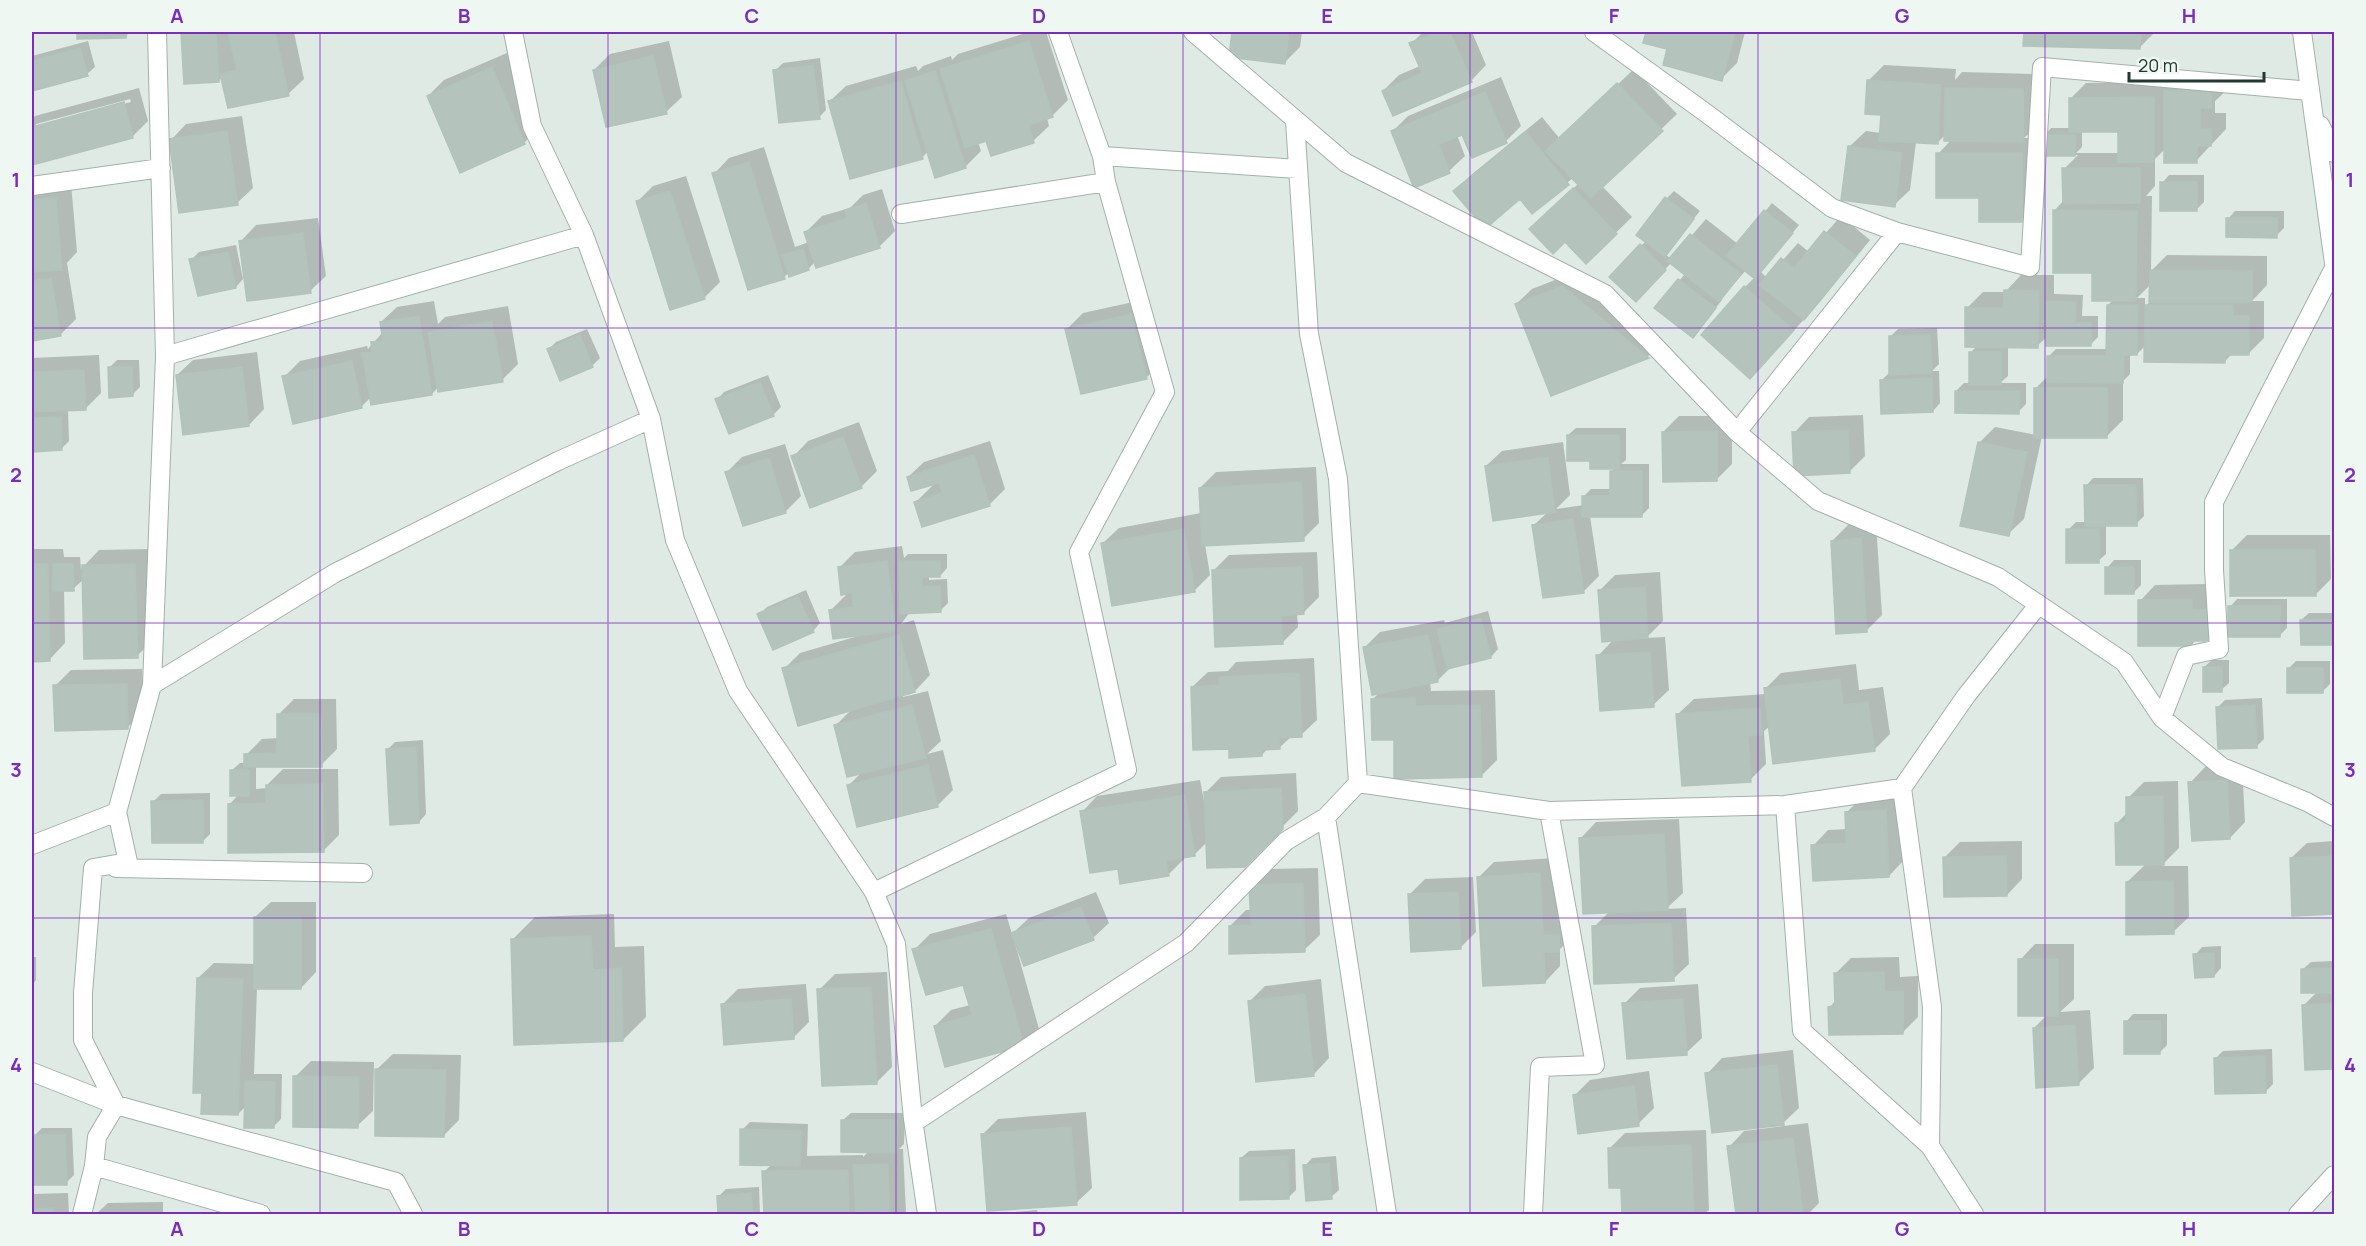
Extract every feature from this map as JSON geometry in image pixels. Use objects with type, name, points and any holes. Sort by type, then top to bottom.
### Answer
[{"type":"street","points":[[93,868],[128,862],[117,812],[152,685],[165,356],[157,32]]},
{"type":"street","points":[[513,32],[532,126],[584,235],[651,419],[675,540],[738,691],[874,892],[896,944],[913,1119],[927,1215]]},
{"type":"street","points":[[874,892],[1127,770],[1079,552],[1165,392],[1106,182],[1102,156],[1058,32]]},
{"type":"street","points":[[1193,32],[1346,163],[1605,294],[1737,432],[1818,501],[1998,577],[2124,662],[2162,718],[2222,767],[2307,802],[2334,817]]},
{"type":"street","points":[[1594,32],[1832,208],[1898,232],[2030,267],[2042,67],[2310,90]]},
{"type":"street","points":[[2302,32],[2334,263]]},
{"type":"street","points":[[2314,114],[2334,153]]},
{"type":"street","points":[[913,1119],[915,1122],[1186,943],[1286,840],[1326,817],[1358,783],[1338,479],[1309,334],[1295,121]]},
{"type":"street","points":[[1102,156],[1298,169]]},
{"type":"street","points":[[32,186],[161,168]]},
{"type":"street","points":[[901,214],[1106,182]]},
{"type":"street","points":[[1737,432],[1898,232]]},
{"type":"street","points":[[165,356],[584,235]]},
{"type":"street","points":[[2162,718],[2186,656],[2219,650],[2214,570],[2214,502],[2334,268]]},
{"type":"street","points":[[152,685],[335,573],[558,461],[651,419]]},
{"type":"street","points":[[1930,1146],[1932,1007],[1902,788],[1966,696],[2039,604]]},
{"type":"street","points":[[1358,783],[1549,811],[1785,805],[1902,788]]},
{"type":"street","points":[[2307,802],[2334,803]]},
{"type":"street","points":[[1785,805],[1802,1031],[1930,1146],[1974,1215]]},
{"type":"street","points":[[1533,1215],[1540,1067],[1595,1065],[1549,811]]},
{"type":"street","points":[[32,845],[117,812]]},
{"type":"street","points":[[1326,817],[1387,1215]]},
{"type":"street","points":[[93,868],[363,873]]},
{"type":"street","points":[[93,868],[83,993],[83,1040],[116,1105]]},
{"type":"street","points":[[32,1072],[116,1105],[396,1182],[412,1215]]},
{"type":"street","points":[[82,1215],[94,1166],[97,1137],[116,1105]]},
{"type":"street","points":[[94,1166],[261,1215]]},
{"type":"street","points":[[2298,1215],[2334,1175]]},
{"type":"building","points":[[77,32],[126,32],[126,38],[77,39]]},
{"type":"building","points":[[181,32],[216,32],[219,82],[184,84]]},
{"type":"building","points":[[228,32],[275,32],[289,96],[228,108],[220,74],[237,70]]},
{"type":"building","points":[[1232,32],[1289,32],[1285,64],[1229,57]]},
{"type":"building","points":[[1438,32],[1450,32],[1472,82],[1393,116],[1382,91],[1422,73],[1409,43]]},
{"type":"building","points":[[1646,32],[1735,32],[1722,81],[1663,65],[1667,49],[1643,43]]},
{"type":"building","points":[[2024,32],[2141,32],[2140,49],[2023,46]]},
{"type":"building","points":[[1029,41],[1053,117],[1029,125],[1034,143],[991,156],[986,141],[965,148],[940,69]]},
{"type":"building","points":[[80,48],[88,76],[32,91],[32,61]]},
{"type":"building","points":[[653,56],[667,114],[606,127],[593,70]]},
{"type":"building","points":[[813,65],[820,119],[779,123],[773,70]]},
{"type":"building","points":[[492,67],[525,144],[460,173],[427,96]]},
{"type":"building","points":[[935,71],[966,168],[935,178],[905,81]]},
{"type":"building","points":[[1867,80],[1941,85],[1938,144],[1879,141],[1881,115],[1865,114]]},
{"type":"building","points":[[901,81],[923,159],[850,179],[828,101]]},
{"type":"building","points":[[1617,83],[1663,131],[1591,198],[1545,151]]},
{"type":"building","points":[[1945,88],[2023,89],[2023,142],[1944,141]]},
{"type":"building","points":[[2164,91],[2211,91],[2211,108],[2200,108],[2200,129],[2211,129],[2211,146],[2197,146],[2197,163],[2164,163]]},
{"type":"building","points":[[1485,92],[1507,143],[1472,158],[1462,135],[1439,144],[1450,173],[1414,188],[1391,131]]},
{"type":"building","points":[[2154,97],[2154,162],[2118,163],[2118,132],[2069,132],[2069,98]]},
{"type":"building","points":[[124,102],[133,138],[32,165],[32,127]]},
{"type":"building","points":[[227,131],[238,205],[179,213],[169,139]]},
{"type":"building","points":[[1526,132],[1569,185],[1532,214],[1520,199],[1485,229],[1453,191]]},
{"type":"building","points":[[2042,135],[2075,135],[2075,156],[2043,156]]},
{"type":"building","points":[[1848,146],[1902,153],[1895,207],[1841,200]]},
{"type":"building","points":[[1936,153],[2022,153],[2022,222],[1979,222],[1979,198],[1936,198]]},
{"type":"building","points":[[749,162],[785,279],[748,290],[712,173]]},
{"type":"building","points":[[2062,168],[2140,168],[2140,203],[2063,204]]},
{"type":"building","points":[[2160,182],[2197,182],[2197,211],[2160,211]]},
{"type":"building","points":[[1573,188],[1617,234],[1586,264],[1565,242],[1553,254],[1529,229]]},
{"type":"building","points":[[670,191],[705,299],[670,310],[636,201]]},
{"type":"building","points":[[1665,197],[1694,219],[1665,257],[1636,235]]},
{"type":"building","points":[[56,198],[62,270],[32,272],[32,200]]},
{"type":"building","points":[[866,203],[880,248],[816,268],[804,232],[847,218],[845,210]]},
{"type":"building","points":[[1764,210],[1793,233],[1755,279],[1726,256]]},
{"type":"building","points":[[2053,210],[2137,211],[2136,301],[2092,301],[2092,273],[2053,273]]},
{"type":"building","points":[[2226,218],[2277,218],[2277,238],[2226,237]]},
{"type":"building","points":[[1824,231],[1856,256],[1804,320],[1759,285],[1781,258],[1794,268]]},
{"type":"building","points":[[303,233],[311,293],[247,301],[239,241]]},
{"type":"building","points":[[1690,234],[1741,274],[1719,302],[1667,261]]},
{"type":"building","points":[[1640,244],[1666,270],[1636,302],[1609,277]]},
{"type":"building","points":[[803,249],[809,270],[789,277],[782,255]]},
{"type":"building","points":[[228,252],[236,288],[198,296],[189,259]]},
{"type":"building","points":[[2150,270],[2252,271],[2252,302],[2149,302]]},
{"type":"building","points":[[51,278],[61,336],[32,341],[32,281]]},
{"type":"building","points":[[1678,279],[1716,308],[1693,338],[1654,308]]},
{"type":"building","points":[[1562,286],[1649,358],[1551,396],[1515,304]]},
{"type":"building","points":[[1744,286],[1794,330],[1750,379],[1701,335]]},
{"type":"building","points":[[2004,290],[2039,291],[2038,348],[1965,347],[1965,307],[2003,308]]},
{"type":"building","points":[[2046,301],[2076,302],[2075,323],[2091,323],[2091,346],[2046,346]]},
{"type":"building","points":[[2107,305],[2138,305],[2137,355],[2106,355]]},
{"type":"building","points":[[2145,305],[2233,305],[2233,316],[2249,316],[2249,355],[2225,355],[2225,363],[2144,362]]},
{"type":"building","points":[[1131,314],[1147,379],[1081,394],[1065,329]]},
{"type":"building","points":[[419,316],[432,395],[371,405],[362,353],[372,352],[371,342],[383,341],[380,322]]},
{"type":"building","points":[[492,321],[503,382],[438,392],[428,332]]},
{"type":"building","points":[[580,335],[593,367],[560,381],[547,349]]},
{"type":"building","points":[[1930,335],[1932,373],[1889,375],[1889,336]]},
{"type":"building","points":[[1969,352],[2001,352],[2001,385],[1969,385]]},
{"type":"building","points":[[2047,356],[2124,356],[2123,383],[2047,382]]},
{"type":"building","points":[[352,361],[362,408],[293,424],[282,376]]},
{"type":"building","points":[[108,367],[132,367],[133,396],[109,398]]},
{"type":"building","points":[[242,367],[249,426],[183,435],[176,375]]},
{"type":"building","points":[[84,370],[86,410],[32,412],[32,372]]},
{"type":"building","points":[[1932,378],[1933,412],[1881,414],[1880,380]]},
{"type":"building","points":[[760,382],[774,416],[729,434],[715,399]]},
{"type":"building","points":[[2034,388],[2107,388],[2107,438],[2034,438]]},
{"type":"building","points":[[1955,391],[2019,391],[2019,414],[1955,413]]},
{"type":"building","points":[[61,417],[62,450],[32,452],[32,418]]},
{"type":"building","points":[[1848,430],[1850,473],[1794,476],[1792,432]]},
{"type":"building","points":[[1717,431],[1717,481],[1663,482],[1662,432]]},
{"type":"building","points":[[1567,435],[1619,435],[1619,469],[1590,469],[1590,461],[1567,461]]},
{"type":"building","points":[[843,437],[862,488],[810,508],[791,456]]},
{"type":"building","points":[[1978,442],[2027,452],[2009,536],[1960,526]]},
{"type":"building","points":[[974,455],[990,506],[922,527],[914,502],[942,493],[939,483],[911,491],[907,477]]},
{"type":"building","points":[[1548,457],[1555,512],[1493,521],[1485,466]]},
{"type":"building","points":[[769,458],[786,513],[743,526],[725,472]]},
{"type":"building","points":[[1610,471],[1642,471],[1642,517],[1582,517],[1582,496],[1610,496]]},
{"type":"building","points":[[1301,482],[1304,541],[1202,546],[1199,488]]},
{"type":"building","points":[[2084,485],[2136,485],[2137,526],[2085,526]]},
{"type":"building","points":[[1573,519],[1584,593],[1543,598],[1532,525]]},
{"type":"building","points":[[1184,529],[1195,592],[1112,606],[1101,543]]},
{"type":"building","points":[[2066,529],[2099,529],[2099,563],[2066,563]]},
{"type":"building","points":[[1861,538],[1867,632],[1836,634],[1831,541]]},
{"type":"building","points":[[2230,550],[2315,550],[2316,596],[2230,596]]},
{"type":"building","points":[[887,561],[896,631],[833,639],[829,610],[853,607],[852,593],[841,595],[838,567]]},
{"type":"building","points":[[899,561],[940,561],[940,577],[922,577],[922,587],[940,586],[941,612],[900,614]]},
{"type":"building","points":[[32,564],[48,564],[50,661],[32,662]]},
{"type":"building","points":[[53,564],[73,564],[74,591],[53,591]]},
{"type":"building","points":[[135,564],[138,658],[84,659],[82,565]]},
{"type":"building","points":[[1302,567],[1304,614],[1281,616],[1283,644],[1215,647],[1212,570]]},
{"type":"building","points":[[2105,567],[2134,567],[2134,594],[2105,594]]},
{"type":"building","points":[[1645,587],[1648,638],[1602,642],[1598,590]]},
{"type":"building","points":[[798,596],[814,632],[773,650],[757,614]]},
{"type":"building","points":[[2192,599],[2192,610],[2208,610],[2208,641],[2192,641],[2192,646],[2138,646],[2138,600]]},
{"type":"building","points":[[2228,606],[2280,606],[2280,637],[2228,637]]},
{"type":"building","points":[[1481,618],[1491,658],[1447,669],[1437,629]]},
{"type":"building","points":[[2300,620],[2334,620],[2334,645],[2301,645]]},
{"type":"building","points":[[899,635],[915,692],[798,726],[782,668]]},
{"type":"building","points":[[1428,635],[1438,682],[1372,695],[1363,647]]},
{"type":"building","points":[[1650,652],[1654,707],[1600,711],[1596,655]]},
{"type":"building","points":[[2203,667],[2222,667],[2222,692],[2203,692]]},
{"type":"building","points":[[2287,668],[2323,668],[2323,693],[2287,693]]},
{"type":"building","points":[[1299,673],[1302,737],[1279,738],[1280,749],[1262,750],[1262,756],[1229,758],[1229,749],[1193,750],[1191,687],[1220,685],[1219,677]]},
{"type":"building","points":[[1840,679],[1843,705],[1868,702],[1875,751],[1773,764],[1764,688]]},
{"type":"building","points":[[127,684],[128,729],[55,731],[53,685]]},
{"type":"building","points":[[1415,698],[1416,706],[1480,705],[1482,777],[1394,779],[1394,740],[1372,740],[1371,699]]},
{"type":"building","points":[[912,705],[926,758],[847,777],[834,725]]},
{"type":"building","points":[[2255,705],[2257,748],[2218,749],[2216,707]]},
{"type":"building","points":[[1760,708],[1762,735],[1748,736],[1751,782],[1682,786],[1676,714]]},
{"type":"building","points":[[277,714],[321,714],[322,767],[244,767],[244,754],[277,753]]},
{"type":"building","points":[[416,747],[419,823],[390,825],[386,749]]},
{"type":"building","points":[[928,765],[938,807],[857,827],[847,785]]},
{"type":"building","points":[[230,770],[249,770],[249,796],[230,796]]},
{"type":"building","points":[[2227,780],[2230,839],[2192,841],[2188,782]]},
{"type":"building","points":[[323,784],[324,852],[228,853],[228,804],[266,803],[266,785]]},
{"type":"building","points":[[1281,788],[1283,829],[1245,867],[1207,868],[1204,792]]},
{"type":"building","points":[[1185,795],[1195,856],[1166,861],[1169,876],[1120,884],[1118,869],[1090,873],[1080,811]]},
{"type":"building","points":[[2163,796],[2164,865],[2116,865],[2115,823],[2126,823],[2126,797]]},
{"type":"building","points":[[203,800],[203,843],[152,843],[151,801]]},
{"type":"building","points":[[1886,810],[1889,877],[1813,881],[1811,845],[1846,843],[1845,812]]},
{"type":"building","points":[[1664,834],[1668,910],[1583,914],[1579,838]]},
{"type":"building","points":[[2006,856],[2007,896],[1944,897],[1943,857]]},
{"type":"building","points":[[2334,856],[2334,914],[2292,916],[2290,858]]},
{"type":"building","points":[[1540,873],[1543,935],[1559,935],[1559,952],[1544,952],[1545,983],[1483,986],[1477,877]]},
{"type":"building","points":[[2173,881],[2174,934],[2126,935],[2126,882]]},
{"type":"building","points":[[1303,883],[1305,952],[1229,954],[1229,926],[1251,925],[1249,885]]},
{"type":"building","points":[[1458,892],[1461,949],[1411,952],[1408,894]]},
{"type":"building","points":[[1081,907],[1094,940],[1024,966],[1011,933]]},
{"type":"building","points":[[254,917],[301,917],[301,989],[254,989]]},
{"type":"building","points":[[1671,923],[1674,981],[1594,984],[1592,926]]},
{"type":"building","points":[[991,929],[1024,1046],[945,1067],[934,1026],[972,1015],[963,985],[926,995],[912,949]]},
{"type":"building","points":[[591,936],[593,970],[621,968],[623,1041],[514,1045],[511,939]]},
{"type":"building","points":[[2214,953],[2214,977],[2195,978],[2193,954]]},
{"type":"building","points":[[2018,959],[2058,959],[2058,1016],[2018,1016]]},
{"type":"building","points":[[2334,968],[2334,993],[2301,993],[2301,969]]},
{"type":"building","points":[[1884,972],[1885,992],[1903,991],[1903,1034],[1829,1035],[1828,1007],[1835,1006],[1834,973]]},
{"type":"building","points":[[197,978],[243,979],[238,1115],[201,1114],[202,1093],[193,1093]]},
{"type":"building","points":[[871,987],[877,1084],[822,1086],[817,989]]},
{"type":"building","points":[[1305,994],[1314,1076],[1256,1082],[1248,1001]]},
{"type":"building","points":[[791,999],[794,1039],[724,1045],[721,1004]]},
{"type":"building","points":[[1683,999],[1687,1055],[1627,1059],[1622,1003]]},
{"type":"building","points":[[2334,1003],[2334,1069],[2305,1070],[2302,1005]]},
{"type":"building","points":[[2124,1021],[2160,1021],[2160,1054],[2124,1054]]},
{"type":"building","points":[[2075,1025],[2079,1085],[2036,1088],[2033,1028]]},
{"type":"building","points":[[2265,1056],[2266,1093],[2215,1094],[2214,1058]]},
{"type":"building","points":[[1777,1065],[1784,1125],[1712,1133],[1705,1073]]},
{"type":"building","points":[[375,1069],[446,1070],[444,1137],[375,1136]]},
{"type":"building","points":[[293,1076],[359,1077],[358,1128],[293,1127]]},
{"type":"building","points":[[245,1081],[275,1082],[274,1128],[244,1128]]},
{"type":"building","points":[[1634,1086],[1639,1126],[1578,1134],[1573,1095]]},
{"type":"building","points":[[841,1120],[898,1120],[897,1153],[841,1152]]},
{"type":"building","points":[[1071,1127],[1077,1205],[987,1211],[981,1134]]},
{"type":"building","points":[[740,1129],[801,1131],[800,1166],[740,1165]]},
{"type":"building","points":[[33,1135],[65,1135],[67,1185],[34,1185]]},
{"type":"building","points":[[1793,1138],[1803,1214],[1736,1214],[1727,1146]]},
{"type":"building","points":[[1691,1145],[1694,1214],[1622,1214],[1621,1188],[1609,1188],[1608,1148]]},
{"type":"building","points":[[1288,1156],[1289,1199],[1240,1200],[1240,1158]]},
{"type":"building","points":[[1329,1163],[1332,1199],[1306,1201],[1303,1165]]},
{"type":"building","points":[[888,1164],[890,1214],[856,1214],[853,1165]]},
{"type":"building","points":[[848,1170],[849,1214],[764,1214],[762,1171]]},
{"type":"building","points":[[751,1193],[753,1214],[718,1214],[717,1196]]},
{"type":"building","points":[[53,1208],[54,1214],[32,1214],[32,1209]]}]
